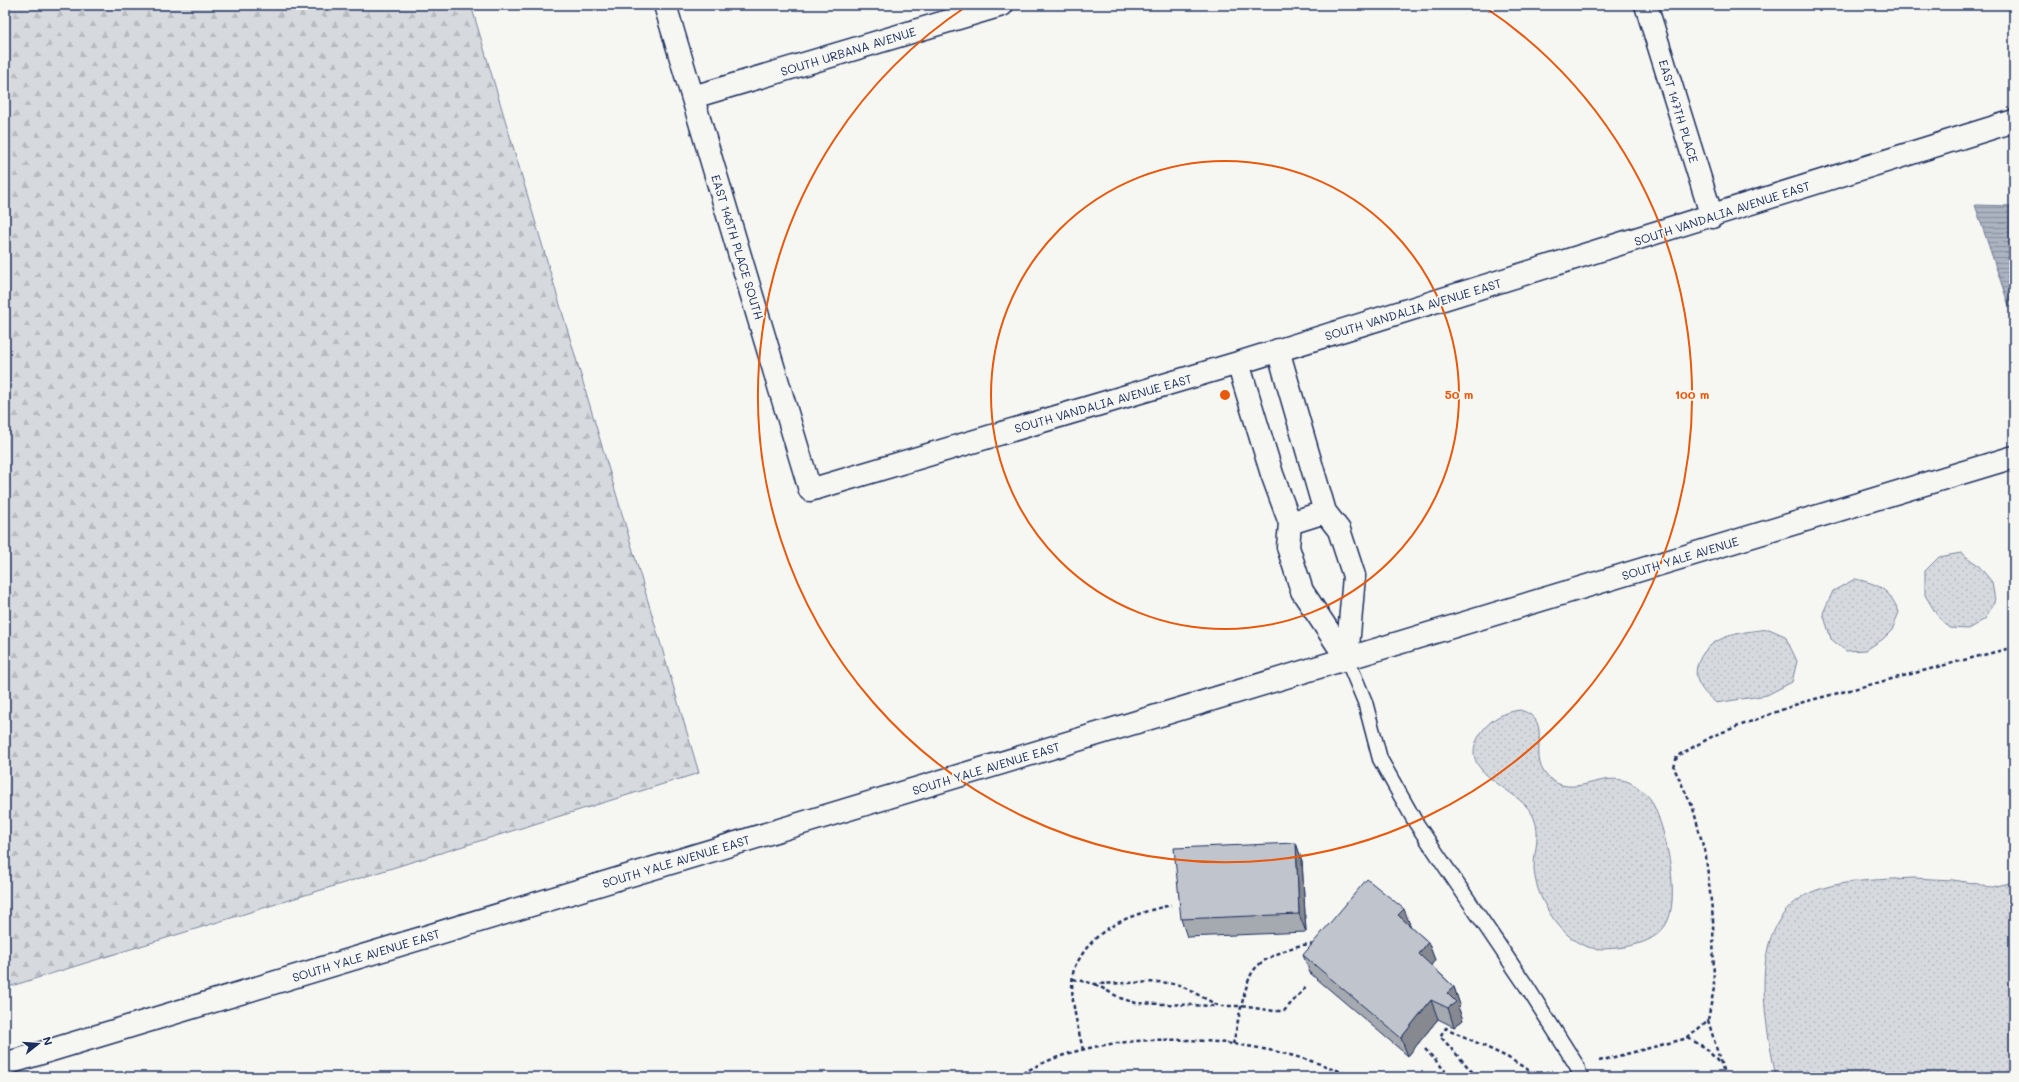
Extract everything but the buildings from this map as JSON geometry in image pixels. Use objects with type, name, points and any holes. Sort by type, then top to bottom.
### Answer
[{"type":"street","name":"EAST 148TH PLACE SOUTH","points":[[665,5],[810,490]]},
{"type":"street","name":"SOUTH URBANA AVENUE","points":[[693,97],[1002,5]]},
{"type":"street","name":"EAST 147TH PLACE","points":[[1646,5],[1712,217]]},
{"type":"street","name":"SOUTH VANDALIA AVENUE EAST","points":[[810,490],[1238,364],[1278,350],[1712,217],[2014,121]]},
{"type":"street","points":[[1278,350],[1325,512],[1339,530],[1354,576],[1347,659]]},
{"type":"street","points":[[1238,364],[1272,474],[1290,523],[1288,547],[1302,591],[1347,659]]},
{"type":"street","name":"SOUTH YALE AVENUE","points":[[1347,659],[2014,457]]},
{"type":"street","points":[[1290,523],[1325,512]]},
{"type":"street","name":"SOUTH YALE AVENUE EAST","points":[[5,1064],[1347,659]]},
{"type":"lane","points":[[1347,659],[1366,702],[1380,759],[1416,823],[1527,987],[1576,1066],[1580,1077]]},
{"type":"path","points":[[1725,1077],[1708,1020],[1714,988],[1713,919],[1706,857],[1693,808],[1674,768],[1676,756],[1715,735],[1800,703],[2014,647]]},
{"type":"path","points":[[1083,1050],[1073,993],[1074,968],[1088,946],[1102,931],[1128,918],[1171,905]]},
{"type":"path","points":[[1233,1044],[1241,1006],[1253,970],[1267,958],[1290,948],[1309,944],[1316,945]]},
{"type":"path","points":[[1073,979],[1095,984],[1161,982],[1180,984],[1219,1006]]},
{"type":"path","points":[[1095,984],[1120,998],[1136,1002],[1241,1006],[1274,1011],[1284,1011],[1306,987]]},
{"type":"path","points":[[1593,1062],[1688,1038],[1708,1020]]},
{"type":"path","points":[[1477,1077],[1440,1036],[1446,1028],[1507,1057],[1535,1074]]},
{"type":"path","points":[[1688,1038],[1706,1048],[1721,1064]]},
{"type":"path","points":[[1017,1077],[1046,1062],[1100,1046],[1159,1040],[1192,1039],[1233,1044],[1300,1057],[1332,1068],[1352,1077]]},
{"type":"path","points":[[1425,1049],[1451,1077]]},
{"type":"path","points":[[1524,1077],[1558,1069]]},
{"type":"green space","points":[[5,5],[471,5],[699,773],[5,988]]},
{"type":"green space","points":[[1961,553],[1978,565],[1992,582],[1995,601],[1985,619],[1968,629],[1949,628],[1937,615],[1925,595],[1925,571],[1939,557]]},
{"type":"green space","points":[[1855,579],[1871,583],[1882,589],[1891,598],[1899,612],[1892,630],[1883,639],[1866,650],[1846,651],[1831,639],[1823,613],[1833,591]]},
{"type":"green space","points":[[1769,629],[1785,636],[1797,661],[1792,682],[1767,695],[1716,703],[1702,689],[1697,677],[1696,670],[1704,652],[1711,645],[1729,636],[1749,631]]},
{"type":"green space","points":[[1520,710],[1531,715],[1537,723],[1539,732],[1540,763],[1544,772],[1553,781],[1563,785],[1573,786],[1614,779],[1625,781],[1636,786],[1652,801],[1667,847],[1672,883],[1672,900],[1670,915],[1665,926],[1650,939],[1630,946],[1617,948],[1601,949],[1585,946],[1575,941],[1557,924],[1543,902],[1535,878],[1534,861],[1537,830],[1534,818],[1527,807],[1492,780],[1475,760],[1474,747],[1485,728],[1493,720],[1503,714]]},
{"type":"green space","points":[[1913,878],[1953,880],[1978,884],[1988,888],[2014,882],[2014,1077],[1776,1077],[1771,1053],[1764,998],[1765,970],[1769,944],[1779,920],[1796,902],[1820,889],[1843,883]]},
{"type":"shaded area","points":[[1975,205],[2014,206],[2014,308],[2009,306]]}]
